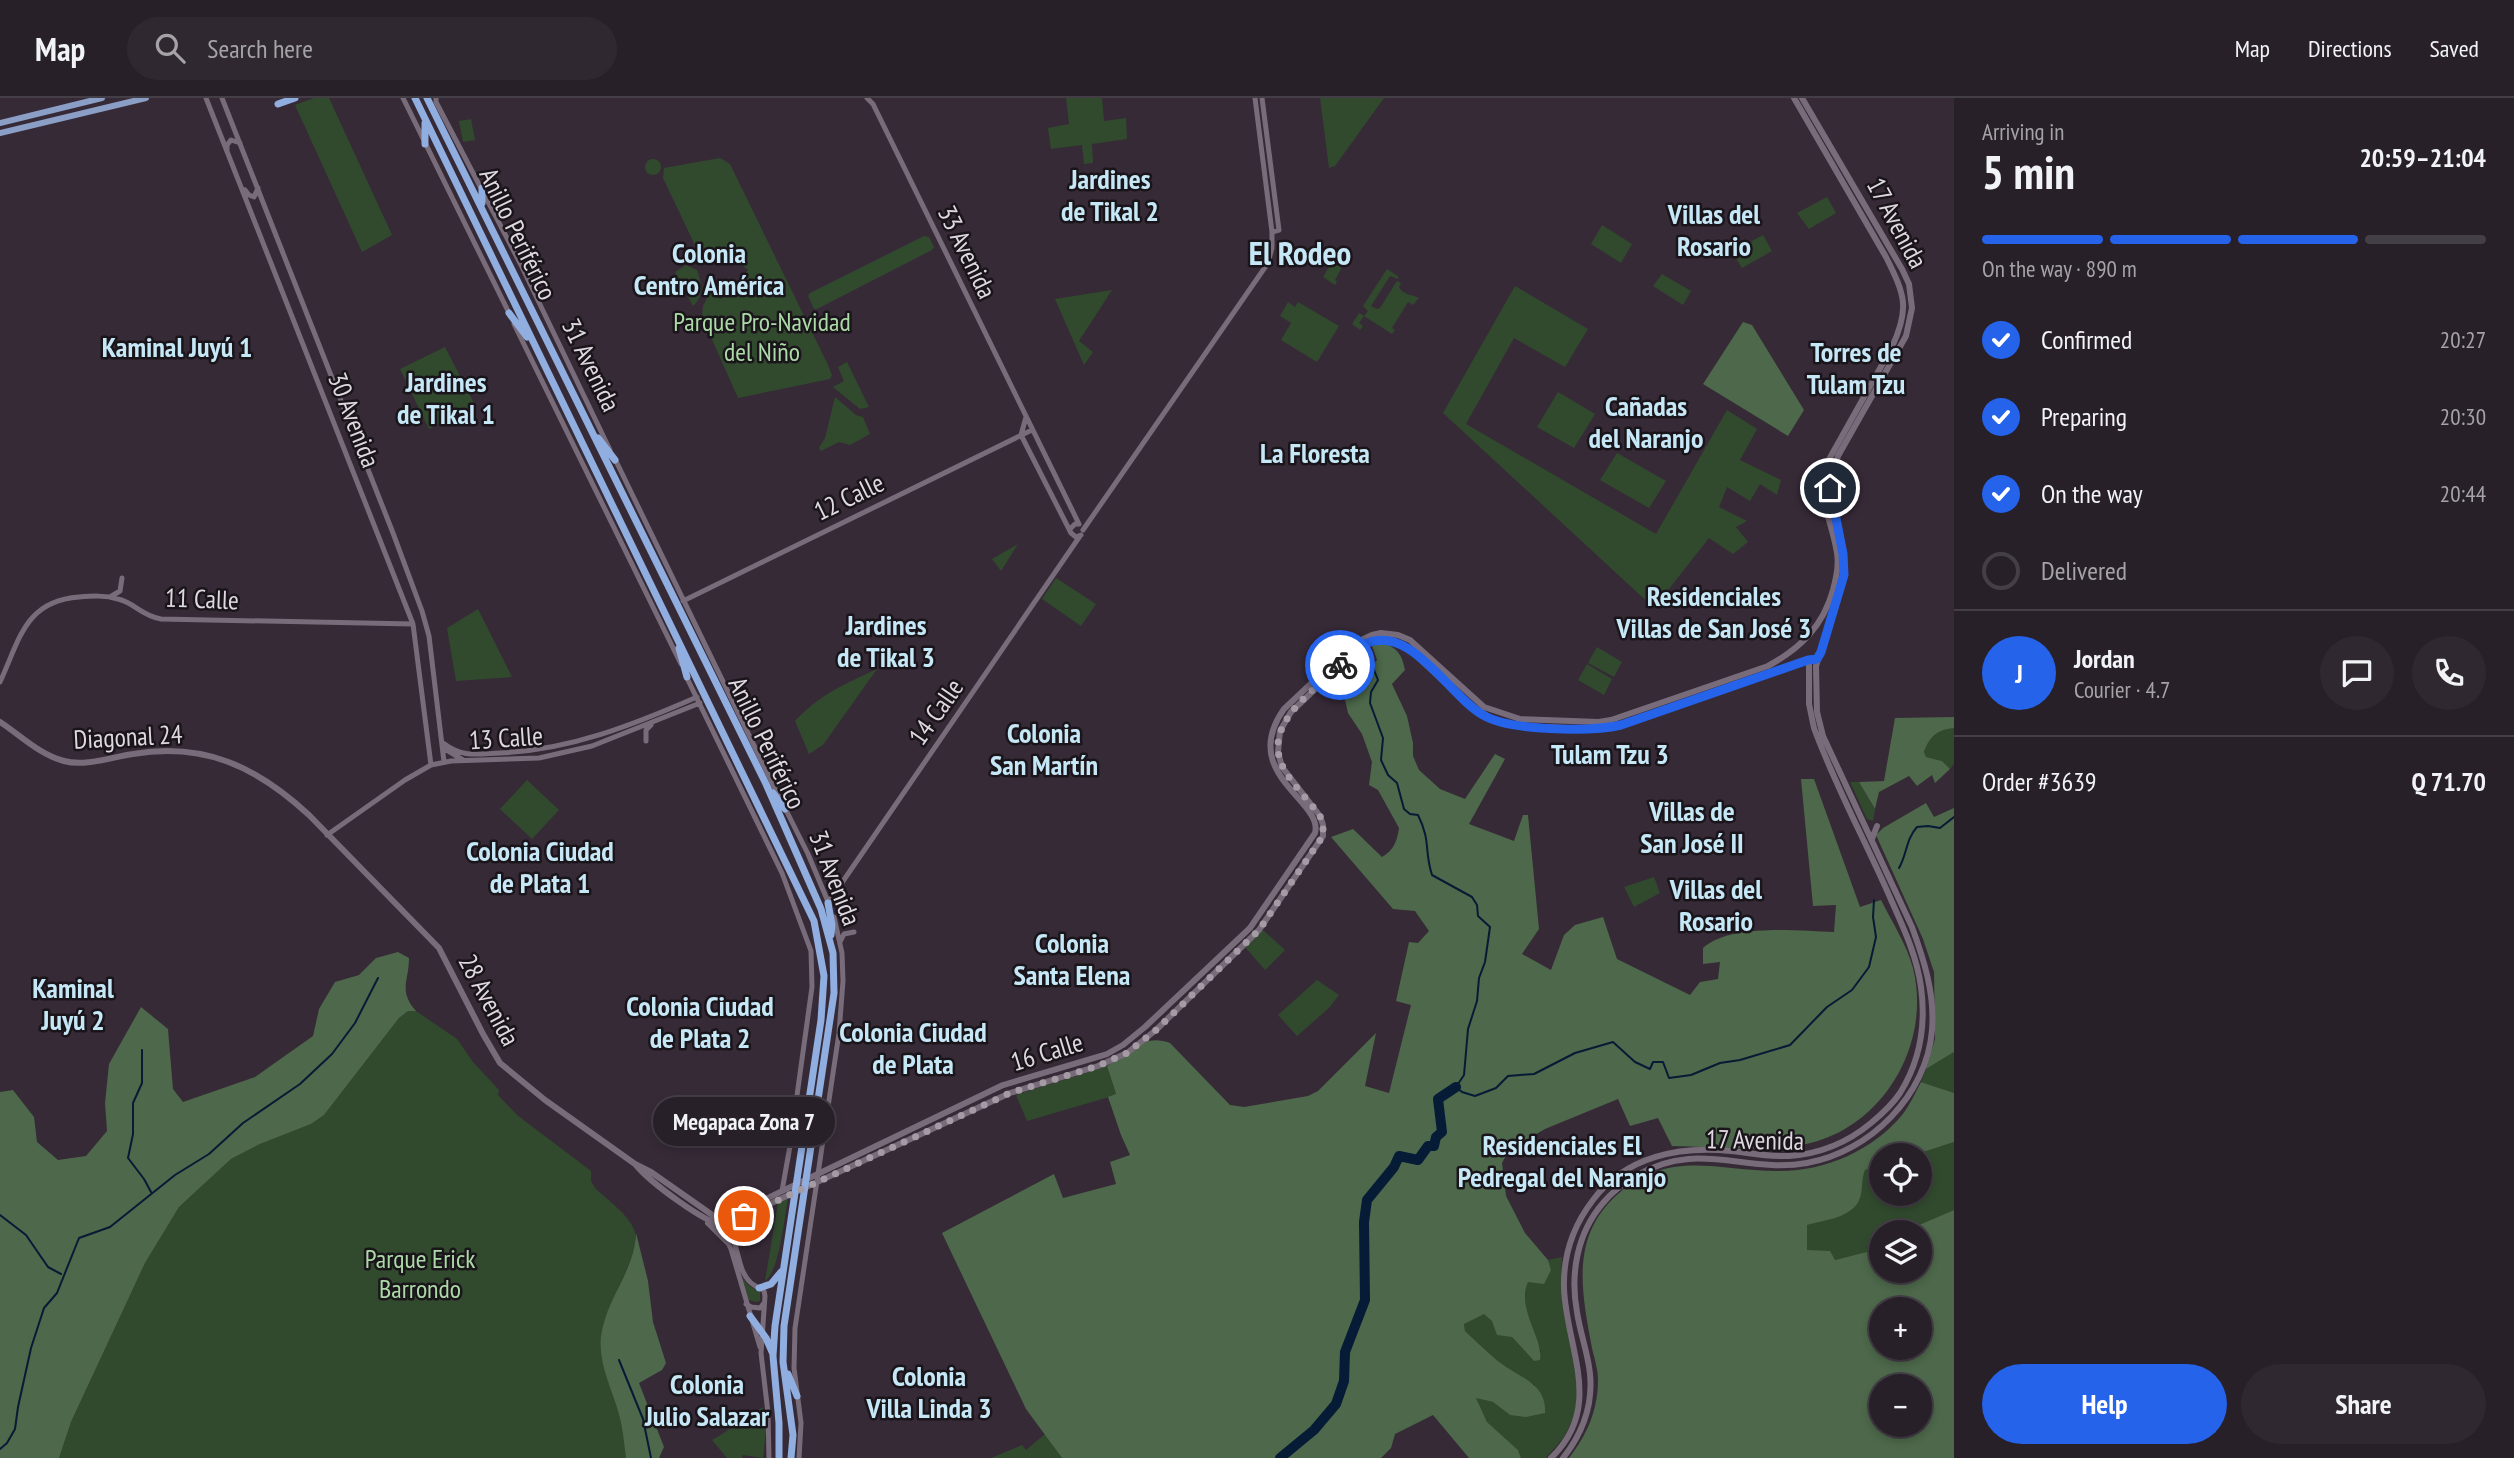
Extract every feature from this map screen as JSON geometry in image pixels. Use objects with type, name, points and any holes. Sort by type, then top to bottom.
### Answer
[{"type":"highway","points":[[278,104],[295,98]]},
{"type":"highway","name":"Anillo Periférico","points":[[415,98],[809,907],[824,976],[821,1020],[773,1356],[779,1458]]},
{"type":"highway","name":"Anillo Periférico","points":[[432,99],[437,118],[766,784],[821,909],[831,939],[835,973],[834,993],[784,1326],[783,1362],[793,1435],[791,1458]]},
{"type":"highway","points":[[425,118],[425,144]]},
{"type":"highway","points":[[482,187],[482,207]]},
{"type":"highway","points":[[509,313],[537,350]]},
{"type":"highway","points":[[588,425],[615,460]]},
{"type":"highway","points":[[674,631],[687,677]]},
{"type":"highway","points":[[766,784],[785,809]]},
{"type":"highway","points":[[828,903],[832,925],[831,939]]},
{"type":"highway","points":[[760,1288],[775,1280],[785,1261]]},
{"type":"highway","points":[[750,1316],[773,1356]]},
{"type":"highway","points":[[783,1362],[797,1396]]},
{"type":"main road","points":[[0,123],[102,98]]},
{"type":"main road","points":[[0,133],[146,98]]},
{"type":"main road","name":"17 Avenida","points":[[1794,98],[1886,257],[1899,283],[1904,310],[1901,327],[1892,347],[1827,463],[1822,481],[1822,497],[1838,556],[1838,566],[1829,603],[1808,638]]},
{"type":"main road","name":"17 Avenida","points":[[1563,1458],[1579,1434],[1585,1419],[1590,1390],[1588,1359],[1577,1314],[1575,1269],[1586,1229],[1604,1201],[1644,1171],[1677,1160],[1707,1158],[1774,1165],[1805,1163],[1832,1157],[1883,1125],[1900,1107],[1917,1080],[1932,1032],[1932,1000],[1912,926],[1819,725],[1815,676],[1844,575],[1840,534],[1830,498],[1831,476],[1838,456],[1906,336],[1912,307],[1909,284],[1899,262],[1802,98]]},
{"type":"main road","points":[[1320,680],[1361,639],[1390,634],[1410,640],[1483,706],[1513,718],[1599,722],[1654,709],[1809,660],[1821,652],[1818,640],[1808,638],[1790,654],[1768,666],[1654,709]]},
{"type":"main road","points":[[1800,645],[1800,652],[1809,660]]},
{"type":"main road","name":"17 Avenida","points":[[1551,1458],[1570,1431],[1581,1394],[1578,1359],[1565,1305],[1566,1259],[1573,1231],[1606,1184],[1639,1162],[1668,1152],[1707,1150],[1790,1156],[1835,1146],[1865,1128],[1888,1108],[1905,1085],[1917,1058],[1921,1045],[1922,1018],[1917,968],[1900,921],[1814,728],[1809,704],[1809,660]]},
{"type":"main road","name":"16 Calle","points":[[724,1225],[1003,1086],[1089,1060],[1123,1045],[1174,1000],[1250,928],[1316,829],[1315,821],[1279,775],[1270,747],[1278,718],[1320,680]]},
{"type":"main road","name":"16 Calle","points":[[718,1219],[785,1193],[791,1186],[814,1179],[1010,1093],[1098,1066],[1127,1053],[1156,1030],[1259,930],[1323,836],[1320,816],[1282,767],[1278,742],[1284,722],[1320,680]]},
{"type":"main road","name":"Diagonal 24","points":[[0,722],[43,752],[65,762],[99,760],[163,749],[204,754],[231,762],[259,776],[289,797],[327,835]]},
{"type":"main road","points":[[1872,841],[1877,826]]},
{"type":"main road","name":"28 Avenida","points":[[327,835],[439,948],[500,1062],[545,1100],[718,1219]]},
{"type":"main road","name":"28 Avenida","points":[[635,1164],[646,1178],[715,1224],[724,1225]]},
{"type":"main road","points":[[696,1212],[727,1242]]},
{"type":"main road","points":[[732,1234],[733,1225],[744,1216]]},
{"type":"street","name":"30 Avenida","points":[[206,98],[413,624],[431,765]]},
{"type":"street","name":"30 Avenida","points":[[222,98],[422,611],[430,644],[444,762]]},
{"type":"street","name":"31 Avenida","points":[[403,98],[779,867],[811,951],[812,987],[785,1193]]},
{"type":"street","name":"33 Avenida","points":[[867,98],[873,101],[1080,530]]},
{"type":"street","points":[[1255,98],[1276,231]]},
{"type":"street","points":[[1027,417],[1021,435],[1070,529],[1074,524],[1080,530],[1089,523],[1268,263],[1276,231],[1262,98]]},
{"type":"street","name":"31 Avenida","points":[[432,99],[482,187],[808,854],[828,903],[842,953],[839,1033],[814,1179],[795,1328],[794,1368],[801,1423],[799,1458]]},
{"type":"street","points":[[226,151],[231,140],[240,143]]},
{"type":"street","points":[[239,182],[249,195],[256,196],[258,188]]},
{"type":"street","name":"12 Calle","points":[[683,601],[1032,430]]},
{"type":"street","name":"14 Calle","points":[[828,903],[1075,544],[1080,530]]},
{"type":"street","points":[[109,597],[120,591],[122,578]]},
{"type":"street","name":"11 Calle","points":[[0,682],[27,625],[42,607],[61,599],[109,597],[127,602],[143,615],[161,619],[413,624]]},
{"type":"street","points":[[417,648],[424,652],[430,644]]},
{"type":"street","name":"13 Calle","points":[[444,745],[460,754],[518,752],[565,746],[613,732],[698,700]]},
{"type":"street","name":"13 Calle","points":[[327,835],[431,765],[444,762],[539,758],[592,746],[653,723],[698,700]]},
{"type":"street","points":[[646,741],[646,730],[653,723]]},
{"type":"street","points":[[444,745],[453,756],[466,761]]},
{"type":"street","points":[[839,942],[844,934],[854,932]]},
{"type":"street","points":[[735,1213],[724,1225],[724,1235],[761,1353]]},
{"type":"street","points":[[718,1219],[732,1234],[745,1275],[764,1291],[766,1301],[761,1353],[768,1413],[769,1458]]},
{"type":"street","points":[[746,1304],[760,1308],[766,1301]]},
{"type":"green space","points":[[314,98],[329,98],[392,235],[362,252],[295,105]]},
{"type":"green space","points":[[1066,98],[1102,98],[1104,121],[1126,118],[1127,139],[1092,144],[1093,163],[1084,164],[1082,145],[1051,149],[1048,128],[1069,124]]},
{"type":"green space","points":[[1320,98],[1384,98],[1335,166],[1329,168]]},
{"type":"green space","points":[[471,119],[475,140],[463,142],[459,121]]},
{"type":"green space","name":"Parque Pro-Navidad del Niño","points":[[720,158],[730,164],[828,365],[832,375],[830,379],[738,398],[702,317],[703,306],[710,292],[721,299],[748,270],[720,246],[701,258],[663,178],[664,168]]},
{"type":"green space","points":[[653,159],[659,161],[659,173],[653,175],[647,173],[645,167],[647,161]]},
{"type":"green space","points":[[1827,197],[1836,213],[1809,229],[1797,213]]},
{"type":"green space","points":[[1602,225],[1632,244],[1621,263],[1591,244]]},
{"type":"green space","points":[[1763,235],[1772,251],[1742,268],[1732,252]]},
{"type":"green space","points":[[924,236],[929,237],[934,247],[932,250],[814,309],[808,296],[810,293]]},
{"type":"green space","points":[[1334,258],[1347,267],[1342,267],[1335,285],[1323,277]]},
{"type":"green space","points":[[686,265],[697,270],[701,284],[701,293],[693,306],[675,272]]},
{"type":"green space","points":[[1387,269],[1399,277],[1390,276],[1371,306],[1380,308],[1397,281],[1401,283],[1399,287],[1403,292],[1419,298],[1413,305],[1408,302],[1392,328],[1395,330],[1392,334],[1364,316],[1368,311],[1363,306]]},
{"type":"green space","points":[[1662,274],[1691,291],[1683,305],[1653,286]]},
{"type":"green space","points":[[1515,286],[1588,329],[1565,367],[1514,338],[1466,424],[1656,534],[1727,410],[1757,429],[1740,460],[1781,480],[1777,495],[1760,484],[1750,501],[1727,487],[1719,507],[1747,521],[1736,527],[1748,542],[1733,554],[1709,538],[1654,608],[1443,413]]},
{"type":"green space","points":[[1112,290],[1079,341],[1093,352],[1084,365],[1055,299]]},
{"type":"green space","points":[[1288,302],[1295,307],[1298,302],[1339,326],[1317,362],[1281,340],[1291,323],[1280,316]]},
{"type":"green space","points":[[1359,313],[1364,316],[1359,323],[1363,326],[1360,330],[1352,324]]},
{"type":"green space","points":[[1743,322],[1752,325],[1804,410],[1788,436],[1703,384]]},
{"type":"green space","points":[[445,347],[475,405],[429,429],[400,369]]},
{"type":"green space","points":[[847,362],[869,407],[860,409],[833,387],[844,381],[838,367]]},
{"type":"green space","points":[[1558,392],[1595,414],[1574,448],[1537,427]]},
{"type":"green space","points":[[835,397],[856,415],[863,417],[870,434],[850,445],[839,442],[821,451],[819,448],[825,438]]},
{"type":"green space","points":[[1617,453],[1666,481],[1649,508],[1600,480]]},
{"type":"green space","points":[[1018,544],[1001,571],[992,559]]},
{"type":"green space","points":[[1056,578],[1096,604],[1081,626],[1042,599]]},
{"type":"green space","points":[[478,609],[512,677],[456,681],[447,628]]},
{"type":"green space","points":[[1382,642],[1398,652],[1404,664],[1405,670],[1392,684],[1407,716],[1413,756],[1419,770],[1440,789],[1465,799],[1495,754],[1505,759],[1469,824],[1514,841],[1523,815],[1528,815],[1539,929],[1522,954],[1551,970],[1564,935],[1575,925],[1603,917],[1617,959],[1690,995],[1700,982],[1718,979],[1720,962],[1703,964],[1703,948],[1715,940],[1766,930],[1834,932],[1836,905],[1813,906],[1801,779],[1814,779],[1860,907],[1881,900],[1910,959],[1917,997],[1915,1025],[1908,1053],[1896,1079],[1879,1101],[1858,1120],[1833,1135],[1806,1144],[1756,1148],[1672,1146],[1658,1118],[1630,1126],[1618,1099],[1545,1129],[1509,1150],[1502,1163],[1506,1196],[1525,1233],[1548,1260],[1551,1270],[1544,1284],[1528,1282],[1525,1292],[1525,1303],[1538,1343],[1540,1360],[1534,1361],[1512,1337],[1497,1335],[1492,1321],[1484,1314],[1464,1324],[1465,1331],[1499,1362],[1530,1382],[1541,1394],[1545,1413],[1526,1417],[1510,1415],[1493,1402],[1476,1398],[1487,1422],[1518,1450],[1521,1458],[1469,1458],[1433,1415],[1395,1434],[1391,1448],[1381,1458],[1062,1458],[1026,1409],[942,1233],[1054,1174],[1063,1198],[1116,1184],[1110,1162],[1130,1155],[1108,1097],[1116,1094],[1107,1066],[1144,1042],[1152,1040],[1170,1043],[1230,1105],[1244,1107],[1308,1096],[1318,1091],[1376,1033],[1365,1086],[1389,1093],[1411,1005],[1396,1001],[1409,942],[1418,943],[1429,931],[1415,911],[1393,909],[1331,837],[1353,829],[1382,857],[1392,848],[1397,837],[1399,828],[1378,790],[1369,785],[1372,762],[1362,734],[1348,713],[1344,695],[1377,660],[1372,646]]},
{"type":"green space","points":[[1597,647],[1622,662],[1614,677],[1588,663]]},
{"type":"green space","points":[[1587,664],[1612,679],[1604,695],[1578,680]]},
{"type":"green space","points":[[877,669],[823,745],[809,754],[795,721],[823,697]]},
{"type":"green space","points":[[1954,717],[1954,728],[1935,735],[1924,752],[1926,757],[1942,761],[1950,769],[1935,783],[1932,775],[1917,786],[1909,776],[1879,792],[1875,809],[1859,782],[1884,781],[1895,718]]},
{"type":"green space","points":[[1954,728],[1954,764],[1950,769],[1942,761],[1926,757],[1924,752],[1935,735]]},
{"type":"green space","points":[[527,780],[559,810],[532,839],[500,809]]},
{"type":"green space","points":[[1850,782],[1859,782],[1875,809],[1873,821],[1867,819]]},
{"type":"green space","points":[[1926,803],[1934,817],[1954,808],[1954,1052],[1926,1069],[1935,1039],[1934,972],[1923,939],[1876,835],[1883,828]]},
{"type":"green space","points":[[1654,877],[1660,893],[1634,907],[1624,887]]},
{"type":"green space","points":[[1263,930],[1285,950],[1265,970],[1245,947]]},
{"type":"green space","points":[[398,952],[409,958],[406,991],[416,1011],[408,1011],[399,1018],[324,1115],[311,1124],[260,1144],[231,1159],[179,1207],[145,1263],[71,1422],[59,1458],[0,1458],[0,1092],[13,1090],[34,1117],[37,1142],[58,1160],[86,1156],[107,1131],[105,1103],[109,1064],[141,1007],[168,1029],[173,1089],[183,1102],[255,1077],[313,1036],[319,1009],[335,982],[359,975],[376,958]]},
{"type":"green space","points":[[1317,980],[1339,995],[1329,1008],[1297,1036],[1278,1015]]},
{"type":"green space","name":"Parque Erick Barrondo","points":[[408,1011],[416,1011],[457,1039],[473,1062],[499,1090],[498,1095],[517,1115],[591,1171],[591,1181],[595,1188],[623,1214],[635,1232],[633,1253],[608,1312],[601,1338],[602,1359],[620,1421],[626,1458],[59,1458],[71,1422],[145,1263],[179,1207],[231,1159],[260,1144],[311,1124],[324,1115],[399,1018]]},
{"type":"green space","points":[[1954,1052],[1954,1093],[1921,1082],[1926,1069]]},
{"type":"green space","points":[[1107,1066],[1116,1095],[1027,1121],[1016,1095]]},
{"type":"green space","points":[[1921,1082],[1954,1093],[1954,1142],[1932,1149],[1932,1143],[1871,1143],[1905,1111]]},
{"type":"green space","points":[[1954,1142],[1954,1210],[1931,1220],[1869,1220],[1869,1251],[1834,1260],[1807,1250],[1807,1225],[1860,1199],[1861,1179],[1865,1170],[1869,1169],[1869,1206],[1932,1206],[1932,1149]]},
{"type":"green space","points":[[1869,1144],[1869,1169],[1865,1170],[1860,1198],[1845,1214],[1807,1225],[1807,1250],[1830,1251],[1835,1260],[1869,1251],[1869,1283],[1932,1283],[1931,1220],[1954,1210],[1954,1458],[1569,1458],[1590,1422],[1596,1402],[1598,1380],[1584,1303],[1583,1264],[1586,1245],[1603,1210],[1618,1194],[1657,1171],[1676,1167],[1797,1170],[1831,1163]]},
{"type":"green space","points":[[788,1199],[778,1255],[765,1281],[778,1203]]},
{"type":"green space","points":[[636,1233],[648,1281],[653,1322],[666,1363],[662,1370],[639,1383],[664,1447],[659,1458],[626,1458],[620,1420],[602,1357],[601,1336],[604,1322],[631,1260]]},
{"type":"green space","points":[[1562,1257],[1561,1285],[1579,1384],[1575,1414],[1564,1437],[1546,1458],[1521,1458],[1518,1450],[1487,1422],[1475,1397],[1493,1402],[1510,1415],[1535,1385],[1501,1364],[1465,1331],[1464,1323],[1484,1313],[1534,1361],[1541,1352],[1526,1308],[1528,1281],[1551,1270],[1548,1260]]},
{"type":"green space","points":[[741,1276],[748,1285],[760,1292],[760,1301],[749,1300]]},
{"type":"green space","points":[[763,1407],[766,1430],[763,1458],[743,1455],[742,1458],[727,1458],[712,1440]]},
{"type":"green space","points":[[1045,1434],[1062,1458],[991,1458],[1022,1445],[1026,1450]]},
{"type":"waterway","points":[[1372,665],[1378,680],[1371,692],[1370,703],[1383,738],[1381,760],[1388,775],[1397,783],[1404,809],[1410,814],[1418,815],[1422,824],[1432,875],[1472,897],[1477,905],[1478,916],[1490,927],[1477,1001],[1468,1029],[1464,1075],[1456,1087],[1462,1092],[1475,1096],[1496,1088],[1508,1076],[1534,1074],[1575,1053],[1613,1042],[1635,1062],[1650,1069],[1653,1062],[1663,1062],[1669,1078],[1691,1075],[1720,1063],[1790,1045],[1827,1007],[1852,990],[1869,967],[1876,937],[1874,900]]},
{"type":"waterway","points":[[1899,868],[1917,827],[1940,828],[1954,817]]},
{"type":"waterway","points":[[0,1449],[15,1429],[31,1348],[44,1308],[57,1293],[79,1238],[110,1227],[175,1175],[209,1154],[243,1123],[300,1084],[332,1054],[355,1023],[378,978]]},
{"type":"waterway","points":[[142,1050],[142,1083],[133,1103],[133,1134],[128,1158],[151,1192]]},
{"type":"waterway","points":[[1280,1458],[1314,1430],[1336,1404],[1344,1381],[1345,1352],[1365,1300],[1364,1222],[1367,1200],[1394,1167],[1399,1156],[1418,1160],[1428,1146],[1434,1146],[1436,1137],[1442,1132],[1438,1099],[1456,1087]]},
{"type":"waterway","points":[[0,1215],[26,1235],[48,1267],[61,1274]]},
{"type":"waterway","points":[[619,1360],[643,1419],[651,1458]]},
{"type":"way so far","points":[[744,1216],[1010,1093],[1117,1059],[1156,1030],[1259,930],[1323,836],[1320,816],[1282,767],[1278,742],[1280,731],[1291,712],[1340,665]]},
{"type":"place","name":"Megapaca Zona 7","points":[[744,1216]]},
{"type":"district","name":"Jardines de Tikal 2","points":[[1110,195]]},
{"type":"district","name":"Villas del Rosario","points":[[1714,230]]},
{"type":"district","name":"El Rodeo","points":[[1300,253]]},
{"type":"district","name":"Colonia Centro América","points":[[709,269]]},
{"type":"district","name":"Kaminal Juyú 1","points":[[177,347]]},
{"type":"district","name":"Torres de Tulam Tzu","points":[[1856,368]]},
{"type":"district","name":"Jardines de Tikal 1","points":[[446,398]]},
{"type":"district","name":"Cañadas del Naranjo","points":[[1646,422]]},
{"type":"district","name":"La Floresta","points":[[1315,453]]},
{"type":"district","name":"Residenciales Villas de San José 3","points":[[1714,612]]},
{"type":"district","name":"Jardines de Tikal 3","points":[[886,641]]},
{"type":"district","name":"Colonia San Martín","points":[[1044,749]]},
{"type":"district","name":"Tulam Tzu 3","points":[[1610,754]]},
{"type":"district","name":"Villas de San José II","points":[[1692,827]]},
{"type":"district","name":"Colonia Ciudad de Plata 1","points":[[540,867]]},
{"type":"district","name":"Villas del Rosario","points":[[1716,905]]},
{"type":"district","name":"Colonia Santa Elena","points":[[1072,959]]},
{"type":"district","name":"Kaminal Juyú 2","points":[[73,1004]]},
{"type":"district","name":"Colonia Ciudad de Plata 2","points":[[700,1022]]},
{"type":"district","name":"Colonia Ciudad de Plata","points":[[913,1048]]},
{"type":"district","name":"Residenciales El Pedregal del Naranjo","points":[[1562,1161]]},
{"type":"district","name":"Colonia Villa Linda 3","points":[[929,1392]]},
{"type":"district","name":"Colonia Julio Salazar","points":[[707,1400]]},
{"type":"route","points":[[1340,665],[1357,649],[1375,641],[1387,640],[1406,646],[1417,654],[1467,703],[1495,721],[1517,726],[1599,729],[1621,725],[1817,659],[1844,575],[1840,534],[1830,498],[1830,488]]}]
